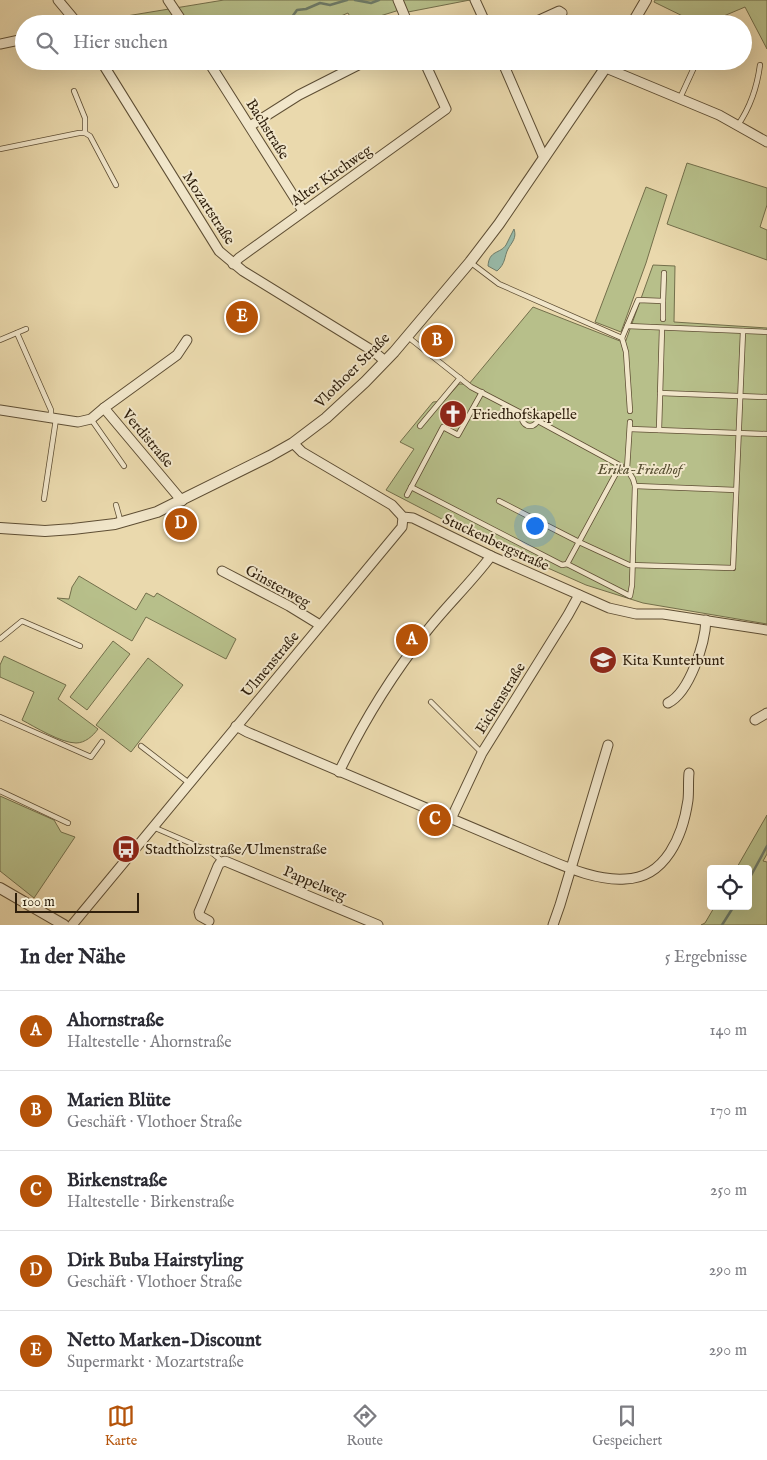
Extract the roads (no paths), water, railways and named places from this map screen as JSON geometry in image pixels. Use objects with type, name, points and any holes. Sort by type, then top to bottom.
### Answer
[{"type":"street","points":[[58,0],[70,15]]},
{"type":"street","points":[[168,0],[178,15]]},
{"type":"street","points":[[398,0],[404,15]]},
{"type":"street","points":[[475,0],[482,15]]},
{"type":"street","points":[[637,15],[646,0]]},
{"type":"street","points":[[550,15],[559,11],[562,15]]},
{"type":"street","points":[[0,44],[15,42]]},
{"type":"street","name":"Mozartstraße","points":[[107,70],[219,251],[233,264],[373,351],[385,361]]},
{"type":"street","name":"Bachstraße","points":[[214,70],[303,211]]},
{"type":"street","points":[[250,126],[299,95],[348,70]]},
{"type":"street","name":"Alter Kirchweg","points":[[233,264],[303,211],[446,109],[428,70]]},
{"type":"street","points":[[507,70],[544,158]]},
{"type":"street","name":"Vlothoer Straße","points":[[0,528],[45,531],[98,527],[121,523],[157,512],[182,501],[293,443],[335,410],[385,361],[470,262],[499,224],[605,70]]},
{"type":"street","points":[[619,70],[719,115],[767,142]]},
{"type":"street","name":"Verdistraße","points":[[182,501],[104,408],[178,355],[187,340]]},
{"type":"street","points":[[0,410],[78,422],[91,419],[104,408]]},
{"type":"street","name":"Stuckenbergstraße","points":[[293,443],[302,452],[392,505],[403,517],[413,518],[491,556],[610,608],[625,612],[663,614],[767,630]]},
{"type":"street","name":"Ulmenstraße","points":[[72,925],[402,527],[403,517]]},
{"type":"street","points":[[339,772],[368,717],[396,673],[426,631],[491,556]]},
{"type":"street","name":"Ginsterweg","points":[[222,571],[320,625]]},
{"type":"street","name":"Eichenstraße","points":[[451,819],[482,753],[568,615],[578,595]]},
{"type":"street","points":[[668,703],[674,700],[688,682],[704,638],[706,620]]},
{"type":"street","points":[[755,720],[767,713]]},
{"type":"street","points":[[236,726],[339,772],[570,869],[606,878],[625,880],[657,868],[672,851],[681,830],[688,800],[689,773]]},
{"type":"street","points":[[552,925],[608,745]]},
{"type":"street","name":"Pappelweg","points":[[222,862],[228,861],[378,925]]},
{"type":"street","points":[[209,921],[200,916],[199,912],[218,866],[222,862]]},
{"type":"street","points":[[0,888],[64,925]]},
{"type":"lane","points":[[738,125],[752,100],[757,86],[760,66]]},
{"type":"lane","points":[[680,99],[693,70]]},
{"type":"lane","points":[[74,91],[85,118],[85,133]]},
{"type":"lane","points":[[0,149],[85,133],[90,136],[116,185]]},
{"type":"lane","points":[[470,262],[499,284],[622,338]]},
{"type":"lane","points":[[663,319],[664,273]]},
{"type":"lane","points":[[630,411],[626,352],[622,338],[638,300],[663,301]]},
{"type":"lane","points":[[627,326],[767,332]]},
{"type":"lane","points":[[658,430],[662,328]]},
{"type":"lane","points":[[0,340],[26,329]]},
{"type":"lane","points":[[499,500],[579,542],[632,565],[733,568],[743,331]]},
{"type":"lane","points":[[17,333],[54,419],[44,499]]},
{"type":"lane","points":[[407,336],[460,378],[523,414]]},
{"type":"lane","points":[[420,426],[460,378]]},
{"type":"lane","points":[[407,495],[443,427],[458,436],[482,392]]},
{"type":"lane","points":[[660,393],[767,397]]},
{"type":"lane","points":[[523,414],[530,409],[535,410],[538,413],[538,421]]},
{"type":"lane","points":[[523,414],[522,418],[527,425],[531,426],[538,421]]},
{"type":"lane","points":[[91,419],[124,466]]},
{"type":"lane","points":[[538,421],[620,466],[628,467]]},
{"type":"lane","points":[[411,487],[562,565],[567,564],[630,596],[635,486],[628,467],[630,422]]},
{"type":"lane","points":[[630,429],[767,434]]},
{"type":"lane","points":[[567,564],[620,466]]},
{"type":"lane","points":[[635,486],[736,490]]},
{"type":"lane","points":[[116,505],[121,523]]},
{"type":"lane","points":[[0,640],[22,621],[80,646]]},
{"type":"lane","points":[[431,702],[482,753]]},
{"type":"lane","points":[[0,717],[91,757],[102,742]]},
{"type":"lane","points":[[141,746],[189,783]]},
{"type":"lane","points":[[0,791],[68,823]]},
{"type":"lane","points":[[153,827],[211,852],[222,862]]},
{"type":"waterway","points":[[293,15],[297,10],[306,9],[320,3],[330,5],[347,0]]},
{"type":"waterway","points":[[355,0],[371,3],[379,0]]},
{"type":"waterway","points":[[752,874],[767,846]]},
{"type":"waterway","points":[[722,925],[731,910]]},
{"type":"place","name":"Netto Marken-Discount","points":[[242,317]]},
{"type":"place","name":"Marien Blüte","points":[[437,341]]},
{"type":"place","name":"Friedhofskapelle","points":[[453,414]]},
{"type":"place","name":"Dirk Buba Hairstyling","points":[[181,524]]},
{"type":"place","name":"Ahornstraße","points":[[412,640]]},
{"type":"place","name":"Kita Kunterbunt","points":[[603,660]]},
{"type":"place","name":"Birkenstraße","points":[[435,820]]},
{"type":"place","name":"Stadtholzstraße/Ulmenstraße","points":[[126,849]]},
{"type":"park label","name":"Erika-Friedhof","points":[[640,469]]}]
